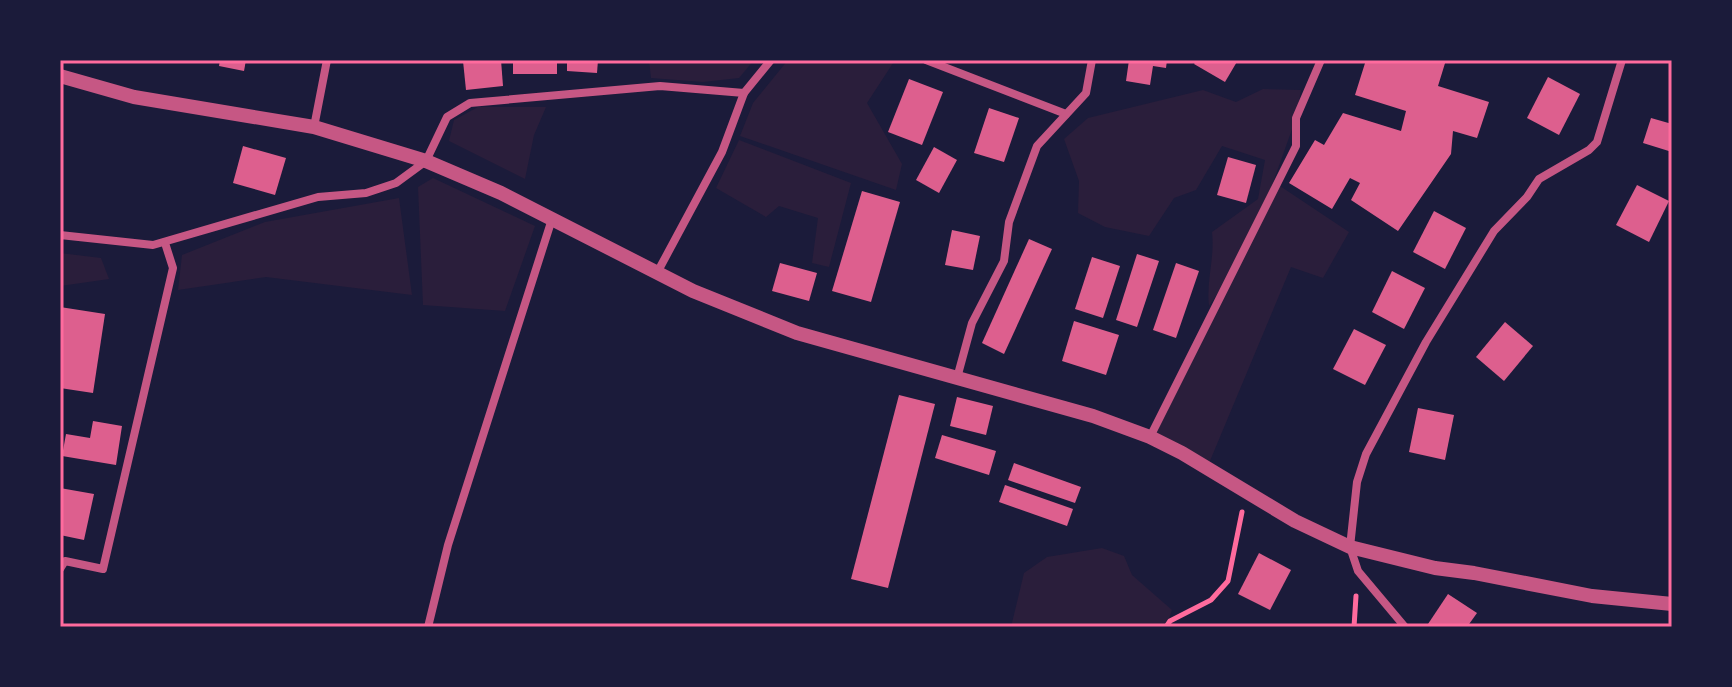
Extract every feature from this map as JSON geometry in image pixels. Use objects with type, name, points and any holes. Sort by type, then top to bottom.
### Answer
[{"type":"street","points":[[314,127],[327,60]]},
{"type":"street","points":[[657,273],[722,152],[744,93],[771,60]]},
{"type":"street","points":[[926,60],[1066,114]]},
{"type":"street","points":[[957,378],[972,323],[1004,261],[1009,222],[1037,146],[1086,93],[1092,60]]},
{"type":"street","points":[[1150,437],[1296,146],[1296,118],[1321,60]]},
{"type":"street","points":[[1405,627],[1358,571],[1350,547],[1357,482],[1366,454],[1426,342],[1494,231],[1527,197],[1539,179],[1589,150],[1597,142],[1622,60]]},
{"type":"street","points":[[60,76],[134,97],[314,127],[426,161],[552,219],[693,291],[797,333],[1093,416],[1150,437],[1295,521],[1350,547],[1435,568],[1592,596],[1672,604]]},
{"type":"street","points":[[60,235],[153,245],[318,197],[366,193],[396,183],[426,161],[447,117],[470,103],[660,86],[744,93]]},
{"type":"street","points":[[428,627],[448,545],[552,219]]},
{"type":"street","points":[[60,569],[65,561],[103,569],[173,268],[165,243]]},
{"type":"path","points":[[1166,627],[1170,621],[1211,600],[1228,581],[1246,492]]},
{"type":"shaded area","points":[[649,60],[754,60],[739,78],[703,82],[651,78]]},
{"type":"shaded area","points":[[788,60],[895,60],[867,103],[902,164],[896,190],[740,136],[753,103]]},
{"type":"shaded area","points":[[1263,89],[1301,90],[1296,118],[1265,205],[1277,184],[1349,232],[1323,278],[1291,267],[1207,468],[1150,437],[1227,280],[1209,306],[1212,232],[1258,199],[1265,160],[1222,146],[1196,190],[1174,198],[1149,236],[1105,227],[1078,213],[1079,181],[1064,139],[1088,118],[1203,90],[1236,102]]},
{"type":"shaded area","points":[[478,107],[546,107],[534,135],[525,179],[449,141],[454,120]]},
{"type":"shaded area","points":[[739,140],[851,183],[829,267],[812,263],[818,218],[779,206],[766,217],[716,188]]},
{"type":"shaded area","points":[[433,178],[535,226],[505,311],[423,305],[418,187]]},
{"type":"shaded area","points":[[399,198],[412,295],[266,277],[178,290],[182,255],[265,222]]},
{"type":"shaded area","points":[[60,253],[101,258],[109,279],[60,286]]},
{"type":"shaded area","points":[[1102,548],[1124,556],[1132,575],[1172,610],[1166,627],[1011,627],[1024,573],[1047,557]]},
{"type":"building","points":[[220,60],[246,60],[244,71],[219,66]]},
{"type":"building","points":[[501,60],[503,86],[466,90],[463,61]]},
{"type":"building","points":[[513,60],[557,60],[557,74],[513,74]]},
{"type":"building","points":[[567,60],[598,60],[597,73],[567,71]]},
{"type":"building","points":[[1129,60],[1167,60],[1166,68],[1153,66],[1150,85],[1126,81]]},
{"type":"building","points":[[1197,60],[1238,60],[1225,82],[1194,64]]},
{"type":"building","points":[[1366,60],[1446,60],[1438,86],[1489,102],[1477,138],[1453,131],[1451,154],[1398,231],[1351,200],[1360,183],[1350,178],[1332,209],[1289,183],[1315,140],[1324,145],[1343,113],[1401,131],[1406,111],[1355,95]]},
{"type":"building","points":[[1548,77],[1580,94],[1559,135],[1527,118]]},
{"type":"building","points":[[909,79],[943,92],[922,145],[888,132]]},
{"type":"building","points":[[989,108],[1019,118],[1004,162],[974,153]]},
{"type":"building","points":[[1651,118],[1672,124],[1672,152],[1643,143]]},
{"type":"building","points":[[243,146],[286,158],[275,195],[233,183]]},
{"type":"building","points":[[934,147],[957,160],[939,193],[916,180]]},
{"type":"building","points":[[1228,157],[1256,165],[1246,203],[1217,195]]},
{"type":"building","points":[[1637,185],[1669,201],[1649,242],[1616,225]]},
{"type":"building","points":[[862,191],[900,202],[871,302],[832,291]]},
{"type":"building","points":[[1434,211],[1466,228],[1445,269],[1413,252]]},
{"type":"building","points":[[952,230],[980,236],[973,270],[945,265]]},
{"type":"building","points":[[1029,239],[1052,249],[1004,354],[982,343]]},
{"type":"building","points":[[1137,254],[1159,261],[1137,327],[1116,320]]},
{"type":"building","points":[[1092,257],[1120,266],[1103,318],[1075,309]]},
{"type":"building","points":[[780,263],[817,273],[809,301],[772,291]]},
{"type":"building","points":[[1176,263],[1199,271],[1176,338],[1153,330]]},
{"type":"building","points":[[1392,271],[1425,288],[1404,329],[1372,312]]},
{"type":"building","points":[[60,307],[105,314],[93,393],[60,388]]},
{"type":"building","points":[[1074,321],[1119,335],[1106,375],[1062,361]]},
{"type":"building","points":[[1505,322],[1533,346],[1504,381],[1476,357]]},
{"type":"building","points":[[1354,329],[1386,345],[1365,385],[1333,369]]},
{"type":"building","points":[[899,395],[935,404],[888,588],[851,579]]},
{"type":"building","points":[[957,397],[993,406],[986,435],[950,426]]},
{"type":"building","points":[[1418,408],[1454,415],[1445,460],[1409,452]]},
{"type":"building","points":[[93,421],[122,426],[116,465],[62,456],[66,434],[90,438]]},
{"type":"building","points":[[942,435],[996,451],[989,475],[935,458]]},
{"type":"building","points":[[1014,463],[1081,487],[1075,503],[1008,480]]},
{"type":"building","points":[[1005,485],[1073,509],[1067,526],[999,502]]},
{"type":"building","points":[[60,488],[94,494],[84,540],[60,535]]},
{"type":"building","points":[[1259,553],[1291,570],[1270,610],[1238,594]]},
{"type":"building","points":[[1448,594],[1477,613],[1467,627],[1426,627]]}]
